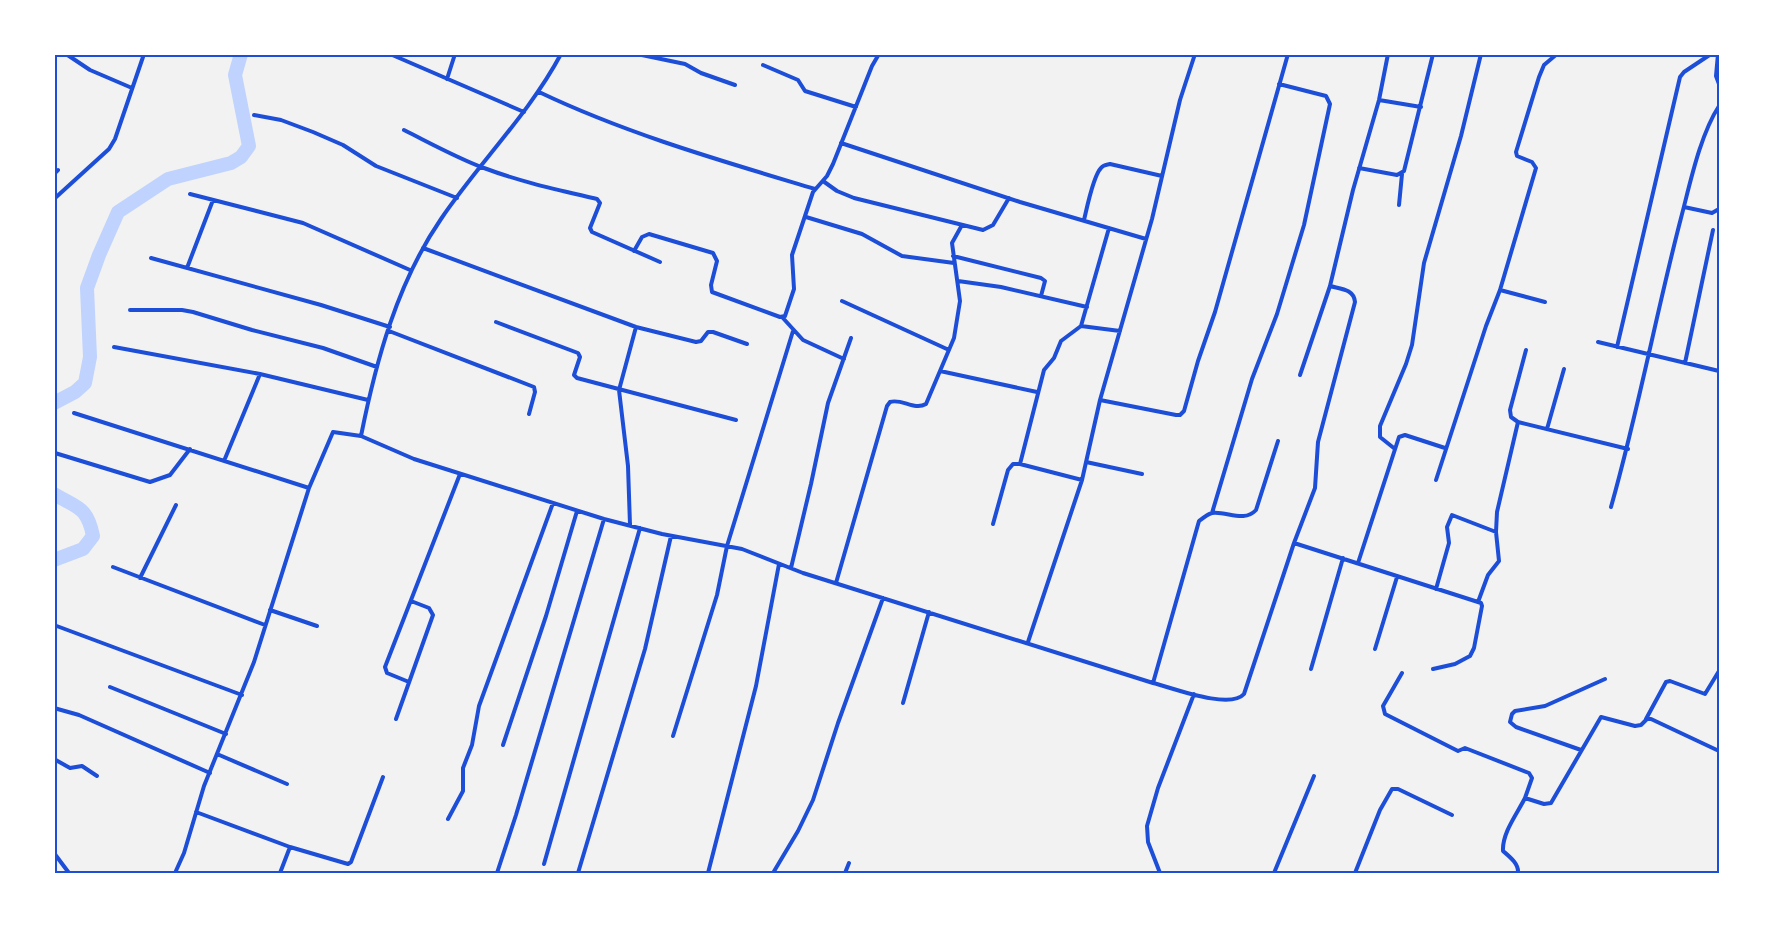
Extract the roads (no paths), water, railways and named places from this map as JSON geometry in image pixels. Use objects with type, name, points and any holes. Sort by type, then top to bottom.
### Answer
[{"type":"street","points":[[66,54],[90,70],[132,88]]},
{"type":"street","points":[[54,199],[109,149],[115,139],[144,54]]},
{"type":"street","points":[[390,54],[524,112]]},
{"type":"street","points":[[446,79],[455,54]]},
{"type":"street","points":[[361,436],[377,367],[410,270],[457,198],[539,92],[561,54]]},
{"type":"street","points":[[638,54],[685,64],[701,73],[735,85]]},
{"type":"street","points":[[782,317],[786,314],[794,289],[792,255],[815,189],[823,182],[833,164],[872,66],[879,54]]},
{"type":"street","points":[[1028,642],[1082,480],[1100,400],[1146,239],[1180,99],[1195,54]]},
{"type":"street","points":[[1100,400],[1176,415],[1184,411],[1215,312],[1288,54]]},
{"type":"street","points":[[1300,375],[1330,286],[1359,168],[1379,100],[1388,54]]},
{"type":"street","points":[[1400,205],[1402,174],[1421,108],[1433,54]]},
{"type":"street","points":[[1395,449],[1380,437],[1380,426],[1412,345],[1424,263],[1461,136],[1481,54]]},
{"type":"street","points":[[1436,480],[1500,290],[1536,168],[1532,162],[1516,156],[1516,152],[1539,77],[1547,61],[1557,54]]},
{"type":"street","points":[[1617,347],[1680,77],[1711,54]]},
{"type":"street","points":[[1718,54],[1716,76],[1719,84]]},
{"type":"street","points":[[763,66],[798,80],[805,91],[856,107]]},
{"type":"street","points":[[1212,513],[1252,379],[1277,314],[1304,225],[1330,104],[1326,96],[1279,84]]},
{"type":"street","points":[[539,92],[622,127],[815,189]]},
{"type":"street","points":[[1379,100],[1421,108]]},
{"type":"street","points":[[1611,507],[1628,449],[1647,354],[1684,207],[1708,125],[1719,106]]},
{"type":"street","points":[[254,115],[273,117],[313,132],[343,145],[376,166],[457,198]]},
{"type":"street","points":[[404,130],[481,167],[535,185],[599,200],[591,230],[660,262]]},
{"type":"street","points":[[841,143],[1009,198],[1146,239]]},
{"type":"street","points":[[1084,220],[1100,168],[1105,165],[1110,164],[1162,176]]},
{"type":"street","points":[[1359,168],[1402,174]]},
{"type":"street","points":[[823,182],[854,198],[983,230],[993,225],[1009,198]]},
{"type":"street","points":[[190,194],[303,223],[410,270]]},
{"type":"street","points":[[187,268],[213,200]]},
{"type":"street","points":[[1684,207],[1712,213],[1719,209]]},
{"type":"street","points":[[806,217],[862,234],[902,256],[954,263]]},
{"type":"street","points":[[836,584],[887,406],[896,400],[924,406],[954,338],[960,301],[952,243],[962,225]]},
{"type":"street","points":[[1020,464],[1044,370],[1054,358],[1060,341],[1081,326],[1109,228]]},
{"type":"street","points":[[1685,363],[1713,230]]},
{"type":"street","points":[[634,251],[642,237],[649,234],[713,254],[717,261],[711,285],[712,292],[782,317],[803,340],[844,359]]},
{"type":"street","points":[[423,248],[636,327],[696,342],[701,341],[708,332],[713,332],[747,344]]},
{"type":"street","points":[[953,256],[1041,278],[1045,281],[1041,296]]},
{"type":"street","points":[[151,258],[321,305],[390,329],[534,387],[535,392],[529,414]]},
{"type":"street","points":[[958,281],[1001,287],[1087,307]]},
{"type":"street","points":[[175,873],[184,853],[210,772],[242,695],[309,488],[333,432],[361,436],[414,459],[604,519],[671,536],[742,549],[836,584],[1028,642],[1153,683],[1194,694],[1240,699],[1244,694],[1294,543],[1315,488],[1318,442],[1355,302],[1350,291],[1330,286]]},
{"type":"street","points":[[1500,290],[1545,303]]},
{"type":"street","points":[[842,301],[949,350]]},
{"type":"street","points":[[130,310],[194,312],[323,348],[377,367]]},
{"type":"street","points":[[496,322],[578,352],[580,357],[575,377],[736,420]]},
{"type":"street","points":[[1081,326],[1120,331]]},
{"type":"street","points":[[630,525],[628,466],[619,390],[636,327]]},
{"type":"street","points":[[673,736],[717,595],[727,546],[793,331]]},
{"type":"street","points":[[790,568],[828,403],[851,338]]},
{"type":"street","points":[[1598,342],[1719,371]]},
{"type":"street","points":[[114,347],[260,374],[368,400]]},
{"type":"street","points":[[1527,350],[1510,410],[1511,417],[1518,422],[1628,449]]},
{"type":"street","points":[[1547,429],[1564,369]]},
{"type":"street","points":[[940,371],[1038,392]]},
{"type":"street","points":[[224,461],[260,374]]},
{"type":"street","points":[[74,413],[309,488]]},
{"type":"street","points":[[1478,602],[1488,575],[1499,563],[1496,532],[1499,499],[1518,422]]},
{"type":"street","points":[[1358,563],[1397,440],[1401,435],[1445,448]]},
{"type":"street","points":[[1153,683],[1199,521],[1212,513],[1249,516],[1256,510],[1278,441]]},
{"type":"street","points":[[55,453],[150,482],[171,475],[190,449]]},
{"type":"street","points":[[1086,462],[1142,474]]},
{"type":"street","points":[[993,524],[1008,470],[1013,464],[1082,480]]},
{"type":"street","points":[[409,682],[387,672],[385,667],[460,474]]},
{"type":"street","points":[[448,819],[463,790],[463,768],[472,745],[479,706],[553,503]]},
{"type":"street","points":[[140,578],[176,505]]},
{"type":"street","points":[[503,745],[577,511]]},
{"type":"street","points":[[1436,589],[1449,543],[1447,527],[1452,514],[1496,532]]},
{"type":"street","points":[[497,873],[604,519]]},
{"type":"street","points":[[544,864],[640,528]]},
{"type":"street","points":[[578,873],[645,649],[671,536]]},
{"type":"street","points":[[1294,543],[1397,578],[1478,602],[1482,606],[1470,656],[1455,664],[1433,669]]},
{"type":"street","points":[[1311,669],[1343,558]]},
{"type":"street","points":[[708,873],[756,686],[779,564]]},
{"type":"street","points":[[113,567],[265,625]]},
{"type":"street","points":[[1375,649],[1397,578]]},
{"type":"street","points":[[773,873],[813,800],[883,598]]},
{"type":"street","points":[[396,719],[434,615],[429,608],[411,601]]},
{"type":"street","points":[[270,610],[317,626]]},
{"type":"street","points":[[903,703],[929,612]]},
{"type":"street","points":[[54,625],[242,695]]},
{"type":"street","points":[[1525,798],[1544,804],[1551,802],[1601,717],[1635,726],[1641,725],[1646,720],[1666,681],[1702,694],[1717,679],[1719,672]]},
{"type":"street","points":[[1402,673],[1383,706],[1385,714],[1458,751],[1465,748],[1530,773],[1532,778],[1525,798],[1504,838],[1503,846],[1503,851],[1513,859],[1518,873]]},
{"type":"street","points":[[1581,750],[1516,727],[1510,722],[1511,717],[1515,711],[1545,706],[1605,679]]},
{"type":"street","points":[[110,687],[226,734]]},
{"type":"street","points":[[1160,873],[1152,858],[1147,826],[1158,788],[1194,694]]},
{"type":"street","points":[[54,708],[79,715],[210,772]]},
{"type":"street","points":[[1646,720],[1650,719],[1719,751]]},
{"type":"street","points":[[217,754],[287,784]]},
{"type":"street","points":[[54,759],[70,768],[82,766],[97,776]]},
{"type":"street","points":[[1274,873],[1314,776]]},
{"type":"street","points":[[196,812],[290,847],[350,864],[383,777]]},
{"type":"street","points":[[1355,873],[1380,810],[1392,789],[1398,789],[1452,815]]},
{"type":"street","points":[[280,873],[290,847]]},
{"type":"street","points":[[54,853],[69,873]]},
{"type":"street","points":[[845,873],[849,863]]},
{"type":"waterway","points":[[54,403],[75,392],[85,383],[90,357],[87,288],[118,212],[168,179],[231,163],[241,157],[249,146],[235,75],[241,54]]},
{"type":"waterway","points":[[54,494],[84,513],[93,536],[83,549],[54,560]]}]
